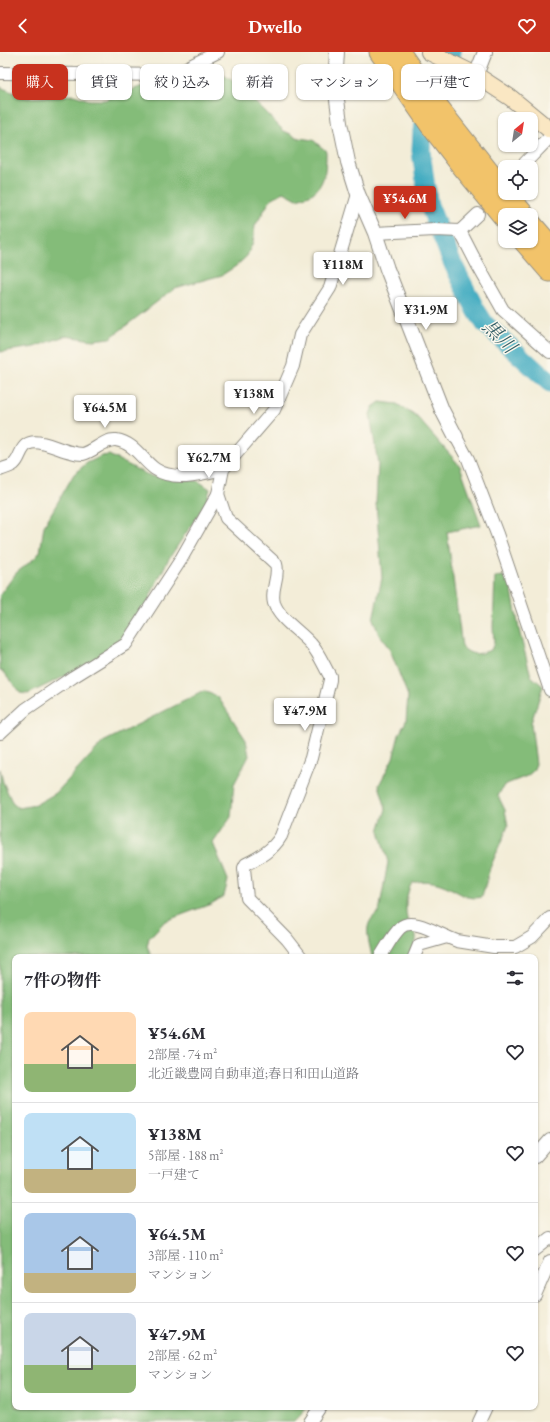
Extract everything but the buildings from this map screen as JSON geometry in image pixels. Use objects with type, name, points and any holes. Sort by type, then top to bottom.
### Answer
[{"type":"highway","points":[[380,52],[430,124],[498,209]]},
{"type":"highway","points":[[399,52],[456,132],[498,184]]},
{"type":"highway","points":[[511,200],[518,208]]},
{"type":"highway","points":[[538,232],[550,246]]},
{"type":"highway","points":[[530,248],[550,270]]},
{"type":"main road","points":[[430,52],[454,64]]},
{"type":"main road","points":[[485,81],[511,98],[550,130]]},
{"type":"street","points":[[0,73],[172,75],[207,56],[218,52]]},
{"type":"street","points":[[480,64],[485,52]]},
{"type":"street","points":[[335,53],[335,84],[340,123],[348,162],[358,194],[375,233],[387,269],[442,410],[468,459],[497,534],[550,690]]},
{"type":"street","points":[[528,160],[550,136]]},
{"type":"street","points":[[0,733],[26,709],[73,677],[126,644],[180,561],[218,494],[223,469],[274,410],[293,366],[300,335],[330,288],[358,194]]},
{"type":"street","points":[[375,233],[435,230],[460,231],[478,214]]},
{"type":"street","points":[[460,231],[503,310],[550,352]]},
{"type":"street","points":[[0,470],[14,463],[24,446],[31,442],[83,454],[111,440],[119,441],[140,452],[154,468],[164,474],[193,476],[223,469]]},
{"type":"street","points":[[218,494],[226,518],[276,564],[278,571],[273,593],[274,604],[283,617],[312,644],[330,676],[311,758],[282,836],[276,844],[246,864],[244,868],[247,898],[287,939],[299,954]]},
{"type":"street","points":[[382,954],[401,927],[408,924],[419,925],[457,941],[494,947],[515,947],[532,937],[550,918]]},
{"type":"street","points":[[415,954],[419,945],[447,938]]},
{"type":"street","points":[[538,1154],[550,1140]]},
{"type":"street","points":[[538,1248],[550,1238]]},
{"type":"street","points":[[538,1288],[550,1261]]},
{"type":"street","points":[[310,1422],[318,1410]]},
{"type":"street","points":[[479,1422],[485,1410]]},
{"type":"green space","points":[[224,75],[232,81],[232,100],[253,100],[284,131],[299,138],[313,140],[326,151],[326,162],[321,184],[311,194],[297,199],[284,192],[271,199],[255,226],[253,242],[247,256],[236,266],[222,275],[175,288],[110,338],[93,340],[65,336],[35,347],[0,352],[0,87],[12,92],[12,100],[68,100],[68,95],[74,95],[76,96],[76,100],[132,100],[132,90],[140,87],[140,100],[224,100]]},
{"type":"green space","points":[[380,402],[397,404],[417,417],[460,466],[481,525],[447,532],[462,647],[469,652],[476,654],[491,650],[494,643],[493,627],[495,577],[504,576],[510,581],[520,634],[531,676],[543,686],[531,723],[536,764],[533,771],[527,776],[504,785],[498,796],[505,810],[508,826],[490,868],[482,897],[471,898],[443,885],[432,882],[420,881],[412,883],[407,896],[406,907],[408,922],[416,936],[411,954],[371,954],[368,938],[368,927],[370,922],[379,912],[388,862],[379,831],[386,809],[379,785],[393,758],[399,735],[406,721],[408,696],[389,648],[379,635],[373,619],[382,578],[376,503],[378,464],[370,414],[373,407]]},
{"type":"green space","points":[[109,455],[150,476],[198,481],[210,489],[206,503],[168,560],[151,594],[141,624],[133,637],[88,665],[28,694],[20,693],[4,672],[0,670],[0,595],[16,573],[35,558],[40,552],[44,526],[74,474],[87,463],[102,456]]},
{"type":"green space","points":[[204,691],[218,697],[246,740],[249,756],[234,784],[231,817],[213,843],[228,880],[224,896],[211,904],[165,921],[149,938],[147,946],[151,954],[12,954],[12,1410],[305,1410],[294,1422],[0,1422],[0,769],[3,782],[13,804],[19,808],[35,805],[56,793],[103,742]]},
{"type":"waterway","name":"黒川","points":[[452,52],[422,131],[421,151],[429,205],[453,264],[476,310],[485,324],[550,383]]}]
